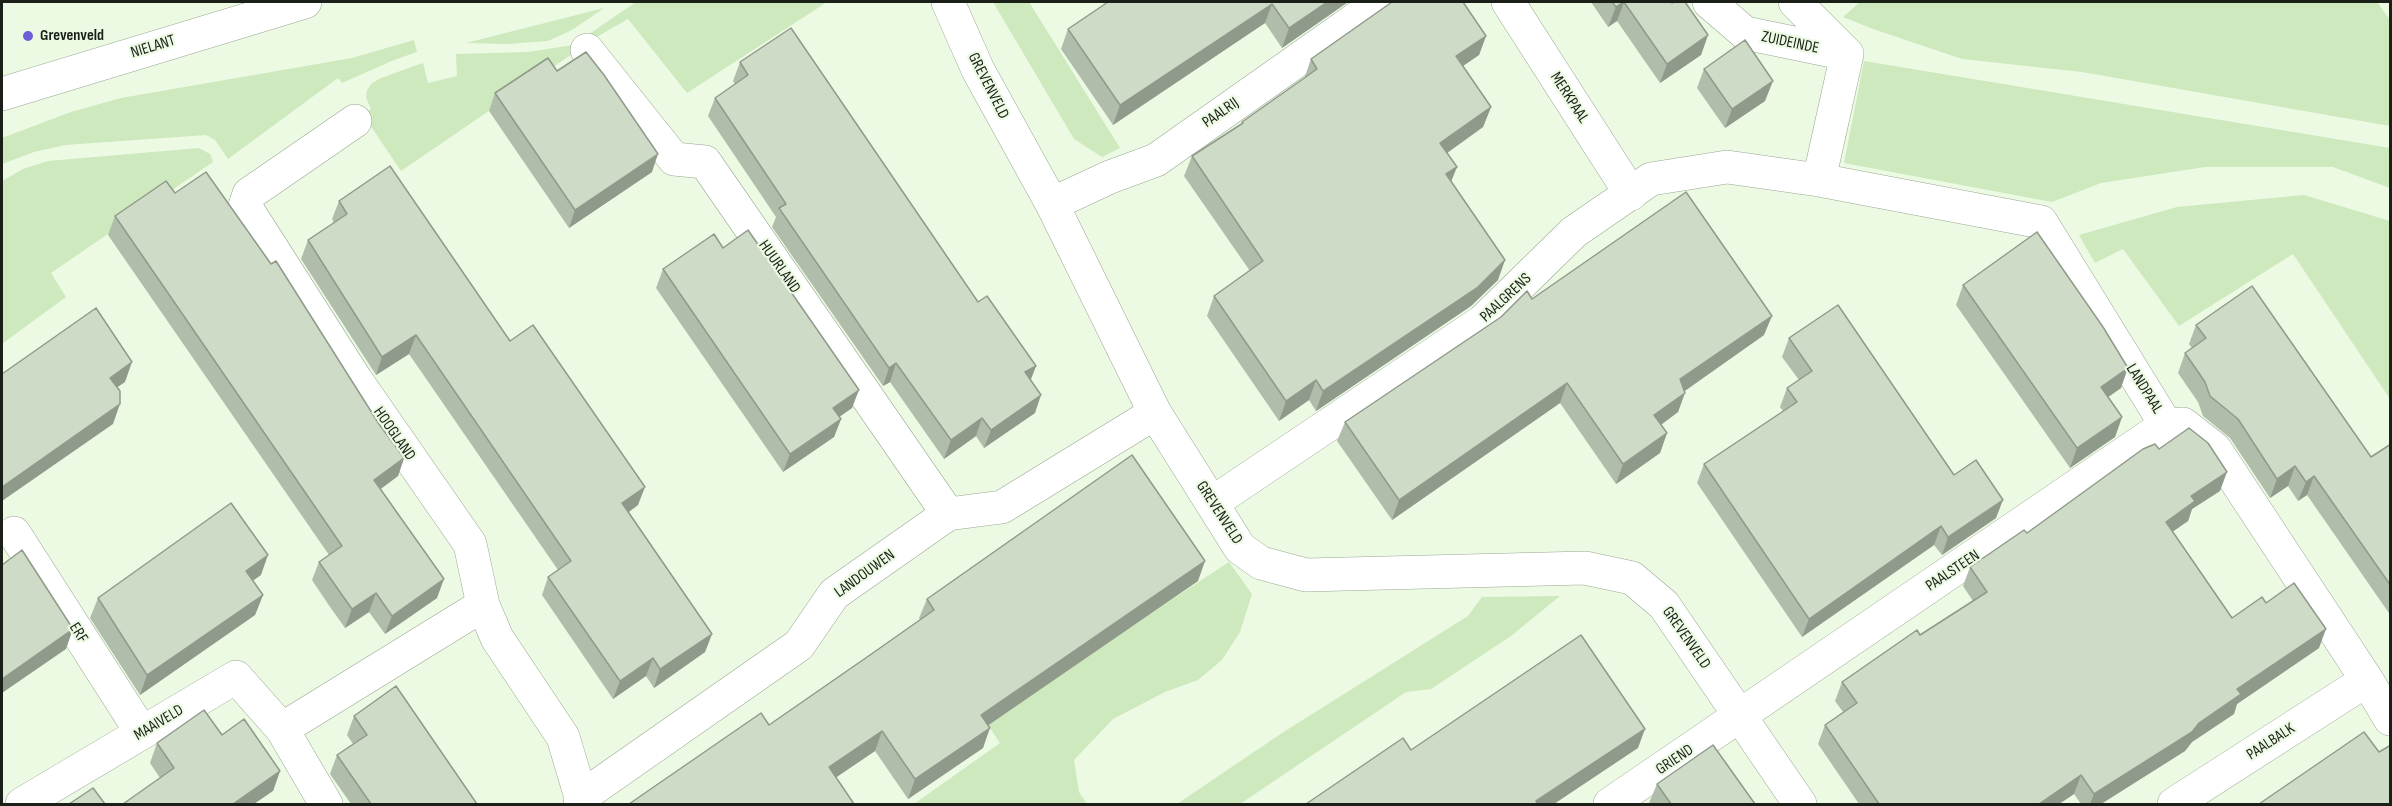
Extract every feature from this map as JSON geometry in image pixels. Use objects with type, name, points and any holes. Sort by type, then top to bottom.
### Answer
[{"type":"street","name":"NIELANT","points":[[2,94],[305,2]]},
{"type":"street","name":"GREVENVELD","points":[[948,2],[978,70],[1052,204],[1155,412],[1240,548],[1261,563],[1306,575],[1585,568],[1632,578],[1664,605],[1800,804]]},
{"type":"street","name":"PAALRIJ","points":[[1052,204],[1110,177],[1156,160],[1380,2]]},
{"type":"street","name":"MERKPAAL","points":[[1508,2],[1631,194]]},
{"type":"street","name":"ZUIDEINDE","points":[[1709,2],[1745,33],[1847,54]]},
{"type":"street","name":"ZUIDEINDE","points":[[1795,2],[1847,54]]},
{"type":"street","name":"HUURLAND","points":[[587,50],[674,159],[705,162],[948,514]]},
{"type":"street","points":[[1820,180],[1847,54]]},
{"type":"street","name":"HOOGLAND","points":[[355,121],[249,194],[245,206],[356,380],[470,544],[483,605],[497,638],[563,737],[582,801]]},
{"type":"street","name":"PAALGRENS","points":[[1212,503],[1483,321],[1574,232],[1651,179],[1727,167],[1820,180]]},
{"type":"street","name":"LANDPAAL","points":[[1820,180],[2042,222],[2166,425],[2183,424],[2215,449],[2391,719]]},
{"type":"street","name":"LANDOUWEN","points":[[582,801],[799,645],[834,594],[948,514],[1002,507],[1155,412]]},
{"type":"street","name":"PAALSTEEN","points":[[1740,717],[2166,425]]},
{"type":"street","name":"ERF","points":[[14,533],[142,733]]},
{"type":"street","points":[[282,729],[483,605]]},
{"type":"street","name":"MAAIVELD","points":[[22,804],[236,677],[282,729],[327,804]]},
{"type":"street","name":"PAALBALK","points":[[2174,804],[2367,680]]},
{"type":"street","name":"GRIEND","points":[[1610,804],[1740,717]]},
{"type":"green space","points":[[636,2],[827,2],[687,93],[628,19],[600,35],[401,171],[364,116],[371,109],[366,98],[367,90],[372,83],[381,78],[423,63],[428,83],[457,76],[456,54],[528,52],[573,45]]},
{"type":"green space","points":[[993,2],[1029,2],[1120,148],[1102,157],[1074,139]]},
{"type":"green space","points":[[1860,2],[2377,2],[2390,20],[2390,126],[2082,72],[1962,59],[1843,17]]},
{"type":"green space","points":[[604,8],[572,30],[548,41],[507,44],[466,43]]},
{"type":"green space","points":[[414,40],[417,52],[342,83],[338,78],[228,159],[215,140],[206,135],[65,145],[34,152],[2,164],[2,138],[71,112],[121,98],[352,58]]},
{"type":"green space","points":[[1864,61],[2390,148],[2390,188],[2333,167],[2205,167],[2101,183],[2052,202],[1844,163]]},
{"type":"green space","points":[[199,148],[210,154],[213,162],[51,273],[66,297],[2,344],[2,181],[23,169],[48,161]]},
{"type":"green space","points":[[2304,195],[2390,221],[2390,399],[2293,254],[2179,326],[2123,249],[2095,263],[2079,235],[2177,207]]},
{"type":"green space","points":[[1229,562],[1252,594],[1240,632],[1222,660],[1198,680],[1165,692],[1113,719],[1074,760],[1079,792],[1087,804],[914,804],[1000,743],[986,722]]},
{"type":"green space","points":[[1560,596],[1511,636],[1431,689],[1406,692],[1240,804],[1177,804],[1282,733],[1468,616],[1482,597]]},
{"type":"building","points":[[1108,2],[1327,2],[1289,28],[1272,4],[1120,105],[1068,29]]},
{"type":"building","points":[[1392,2],[1463,2],[1486,36],[1456,56],[1491,107],[1440,143],[1457,167],[1446,174],[1505,260],[1478,287],[1323,391],[1316,380],[1286,401],[1214,296],[1263,261],[1192,156],[1243,123],[1317,69],[1311,59]]},
{"type":"building","points":[[1612,2],[1624,2],[1616,7]]},
{"type":"building","points":[[1624,2],[1685,2],[1708,35],[1667,64]]},
{"type":"building","points":[[791,28],[978,302],[987,296],[1036,366],[1025,372],[1041,395],[991,430],[982,418],[951,440],[896,363],[889,368],[779,208],[786,204],[715,98],[748,75],[740,62]]},
{"type":"building","points":[[1745,40],[1773,81],[1732,109],[1704,69]]},
{"type":"building","points":[[586,52],[658,154],[575,210],[495,93],[548,58],[557,71]]},
{"type":"building","points":[[390,166],[510,341],[533,325],[645,487],[622,503],[712,634],[660,669],[653,658],[620,681],[548,577],[571,561],[416,335],[382,357],[308,240],[347,214],[339,201]]},
{"type":"building","points":[[206,172],[271,264],[276,261],[379,424],[404,458],[374,480],[444,579],[392,616],[376,593],[352,609],[319,562],[342,546],[115,216],[166,181],[175,193]]},
{"type":"building","points":[[1686,192],[1772,316],[1680,379],[1685,393],[1654,415],[1667,433],[1623,464],[1567,383],[1399,500],[1345,422],[1501,317],[1527,291],[1532,299]]},
{"type":"building","points":[[748,230],[859,390],[833,408],[841,419],[790,454],[663,269],[714,234],[723,248]]},
{"type":"building","points":[[2037,232],[2103,327],[2128,368],[2101,387],[2122,417],[2077,448],[1963,285]]},
{"type":"building","points":[[2252,286],[2371,457],[2391,444],[2391,586],[2314,476],[2306,482],[2295,466],[2277,479],[2238,419],[2210,396],[2205,382],[2185,353],[2206,338],[2196,325]]},
{"type":"building","points":[[1838,305],[1954,475],[1976,460],[2003,500],[1948,537],[1941,526],[1809,619],[1704,464],[1797,402],[1787,388],[1812,371],[1789,338]]},
{"type":"building","points":[[96,308],[132,362],[110,378],[120,391],[120,404],[2,487],[2,374]]},
{"type":"building","points":[[2189,428],[2208,443],[2227,472],[2191,496],[2195,501],[2166,522],[2232,618],[2262,597],[2266,603],[2294,583],[2326,629],[2237,689],[2241,694],[2199,723],[2192,732],[2094,794],[2081,775],[2039,804],[1879,804],[1825,725],[1857,703],[1842,682],[1917,630],[1920,635],[1987,592],[1970,567],[2024,530],[2027,533],[2143,449],[2155,444],[2159,449]]},
{"type":"building","points":[[1132,455],[1205,561],[981,715],[990,728],[915,779],[882,731],[829,767],[854,804],[629,804],[761,713],[769,725],[870,655],[934,610],[927,599]]},
{"type":"building","points":[[231,503],[268,555],[246,571],[263,595],[147,675],[98,598]]},
{"type":"building","points":[[22,550],[73,629],[2,679],[2,565]]},
{"type":"building","points":[[1581,635],[1645,729],[1536,801],[1538,804],[1306,804],[1403,738],[1411,750]]},
{"type":"building","points":[[396,686],[477,804],[371,804],[337,755],[367,735],[354,716]]},
{"type":"building","points":[[204,710],[222,735],[244,719],[280,771],[233,804],[123,804],[174,768],[157,743]]},
{"type":"building","points":[[2364,732],[2379,752],[2391,745],[2391,804],[2259,804]]},
{"type":"building","points":[[1713,745],[1755,804],[1671,804],[1657,784]]},
{"type":"building","points":[[93,788],[105,804],[69,804]]},
{"type":"place","name":"Grevenveld","points":[[28,36]]}]
